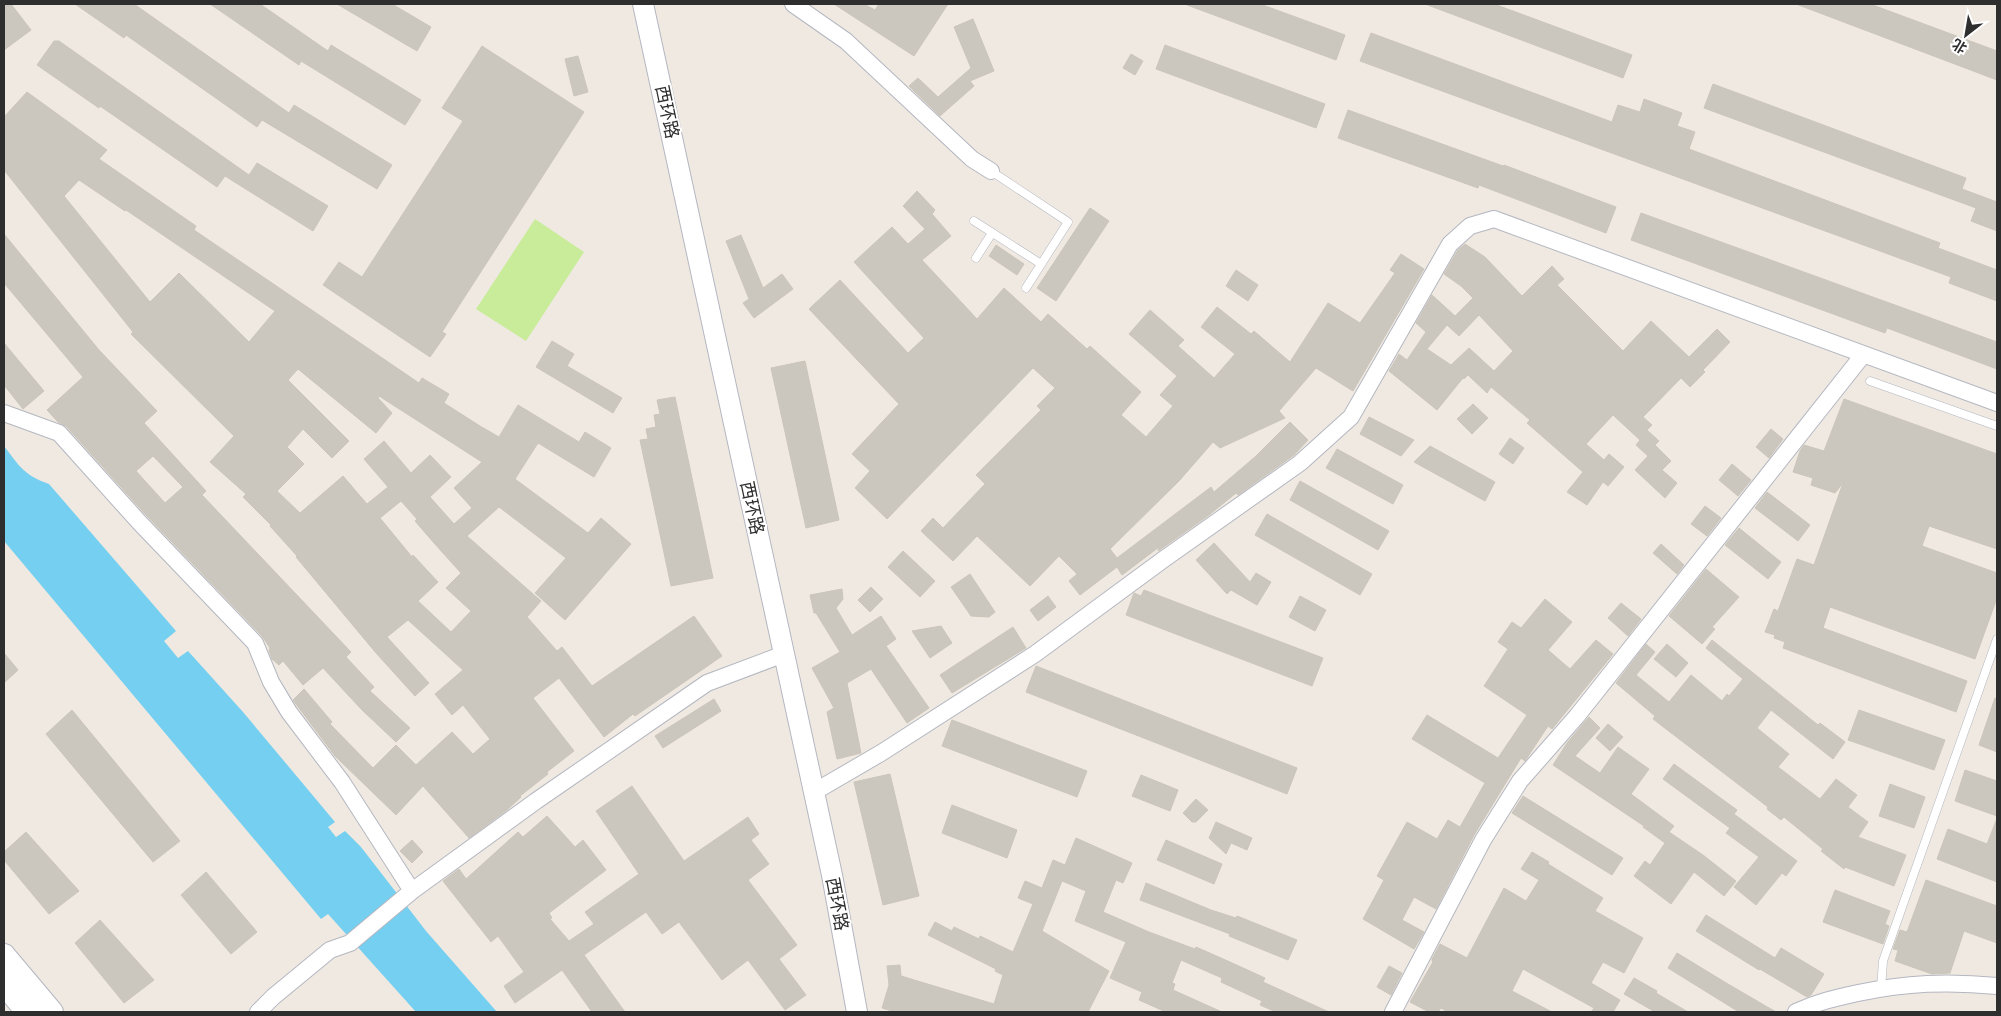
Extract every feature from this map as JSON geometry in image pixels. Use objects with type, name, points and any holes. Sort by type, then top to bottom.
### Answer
[{"type":"main road","points":[[4,956],[52,1012]]},
{"type":"main road","points":[[4,984],[27,1012]]},
{"type":"street","name":"西环路","points":[[643,4],[832,875],[857,1012]]},
{"type":"street","points":[[793,4],[846,41],[972,159],[991,171]]},
{"type":"street","points":[[814,792],[882,753],[1035,654],[1164,558],[1300,463],[1351,417],[1450,244],[1470,226],[1494,219],[1997,403]]},
{"type":"street","points":[[1395,1012],[1483,840],[1520,781],[1577,716],[1863,355]]},
{"type":"street","points":[[4,413],[59,434],[139,522],[256,643],[271,682],[289,712],[342,782],[412,891]]},
{"type":"street","points":[[258,1012],[273,997],[330,950],[350,943],[412,891],[536,801],[707,683],[784,654]]},
{"type":"street","points":[[1796,1012],[1816,1002],[1915,984],[1963,982],[1997,986]]},
{"type":"lane","points":[[991,171],[1068,222],[1026,288]]},
{"type":"lane","points":[[974,221],[1041,264]]},
{"type":"lane","points":[[976,258],[992,233]]},
{"type":"lane","points":[[1870,381],[1997,426]]},
{"type":"lane","points":[[1881,989],[1883,961],[1997,639]]},
{"type":"green space","points":[[535,219],[584,252],[526,341],[476,309]]},
{"type":"water","points":[[4,446],[23,470],[49,484],[176,631],[164,641],[178,658],[188,651],[243,712],[335,822],[328,827],[336,837],[345,831],[361,847],[426,931],[497,1012],[416,1012],[328,914],[321,919],[4,541]]},
{"type":"building","points":[[4,4],[11,4],[31,30],[4,50]]},
{"type":"building","points":[[75,4],[134,4],[289,113],[294,105],[392,165],[377,189],[262,120],[257,127],[126,35],[124,38]]},
{"type":"building","points":[[210,4],[260,4],[328,51],[331,45],[421,100],[405,125],[301,61],[299,65]]},
{"type":"building","points":[[337,4],[392,4],[431,27],[417,51]]},
{"type":"building","points":[[834,4],[864,4],[875,10],[879,4],[948,4],[914,56]]},
{"type":"building","points":[[1188,4],[1260,4],[1345,35],[1336,60]]},
{"type":"building","points":[[1425,4],[1494,4],[1632,55],[1623,78]]},
{"type":"building","points":[[1796,4],[1870,4],[1997,51],[1997,80]]},
{"type":"building","points":[[973,19],[994,71],[970,81],[974,86],[940,116],[909,86],[918,78],[938,97],[971,68],[954,27]]},
{"type":"building","points":[[1371,33],[1612,122],[1618,105],[1640,112],[1644,99],[1682,113],[1677,126],[1695,132],[1689,149],[1940,243],[1938,248],[1997,270],[1997,301],[1949,283],[1951,277],[1360,61]]},
{"type":"building","points":[[54,41],[59,41],[249,175],[257,163],[328,206],[313,231],[225,176],[217,187],[37,65]]},
{"type":"building","points":[[1165,45],[1325,104],[1316,128],[1156,69]]},
{"type":"building","points":[[482,46],[584,112],[442,332],[446,334],[430,357],[323,285],[339,262],[362,277],[463,121],[442,108]]},
{"type":"building","points":[[1131,54],[1143,61],[1135,75],[1123,68]]},
{"type":"building","points":[[578,56],[588,92],[574,96],[565,59]]},
{"type":"building","points":[[1713,84],[1966,178],[1962,189],[1997,202],[1997,231],[1971,221],[1976,208],[1704,108]]},
{"type":"building","points":[[27,92],[107,150],[99,159],[196,226],[194,230],[419,383],[422,378],[449,394],[444,403],[499,437],[518,405],[579,442],[585,432],[611,448],[594,477],[538,443],[515,479],[588,533],[601,518],[631,544],[565,620],[535,593],[566,558],[499,507],[467,536],[541,601],[527,617],[557,651],[562,647],[592,686],[694,616],[722,656],[635,716],[633,714],[604,737],[559,678],[533,698],[574,751],[547,772],[548,774],[520,796],[507,810],[469,838],[423,786],[396,815],[335,756],[293,700],[304,689],[332,722],[330,724],[373,768],[396,745],[416,765],[452,732],[473,754],[490,739],[463,705],[452,715],[435,694],[463,670],[408,620],[387,637],[429,683],[415,696],[376,653],[271,525],[243,497],[246,494],[210,462],[234,436],[131,334],[133,332],[4,170],[4,117]],"holes":[[[79,180],[126,210],[275,311],[249,342],[179,273],[150,302],[64,196]],[[298,369],[376,433],[392,413],[378,398],[379,396],[482,462],[454,488],[472,508],[454,524],[430,497],[451,477],[430,455],[411,473],[384,441],[364,459],[388,487],[367,504],[343,476],[300,513],[277,491],[304,464],[287,447],[303,429],[332,458],[349,441],[288,380]],[[401,501],[417,519],[415,521],[461,573],[446,588],[471,611],[451,632],[418,601],[438,582],[413,555],[412,557],[380,518]]]},
{"type":"building","points":[[1348,110],[1616,207],[1606,233],[1479,185],[1478,188],[1338,138]]},
{"type":"building","points":[[917,191],[935,210],[932,214],[951,236],[922,260],[977,319],[1004,288],[1041,322],[1048,314],[1087,349],[1090,346],[1141,392],[1121,415],[1146,437],[1173,406],[1160,395],[1177,376],[1129,334],[1150,310],[1184,340],[1178,346],[1214,378],[1235,354],[1201,327],[1217,307],[1251,334],[1254,331],[1290,362],[1328,303],[1360,323],[1395,273],[1390,270],[1401,254],[1424,269],[1353,391],[1316,368],[1279,411],[1285,418],[1220,448],[1213,442],[1179,481],[1110,549],[1117,558],[1211,487],[1214,492],[1256,456],[1290,422],[1308,440],[1294,455],[1238,495],[1236,493],[1209,515],[1158,551],[1159,547],[1122,575],[1117,567],[1080,595],[1069,581],[1077,574],[1059,556],[1030,586],[977,536],[953,561],[921,531],[933,518],[943,528],[985,484],[976,475],[1041,410],[1037,406],[1055,388],[1033,368],[887,519],[855,488],[870,471],[852,454],[899,404],[809,309],[840,280],[908,353],[924,338],[854,262],[892,227],[908,244],[925,229],[903,206]]},
{"type":"building","points":[[1090,208],[1109,221],[1056,301],[1037,288]]},
{"type":"building","points":[[1641,213],[1997,342],[1997,369],[1887,328],[1885,333],[1631,240]]},
{"type":"building","points":[[4,234],[99,350],[157,411],[144,423],[206,491],[202,495],[351,652],[346,657],[374,687],[370,691],[410,728],[396,742],[362,710],[323,668],[303,685],[283,661],[279,665],[272,659],[270,648],[262,636],[146,515],[66,426],[58,422],[47,410],[83,377],[4,283]],"holes":[[[153,456],[183,487],[165,503],[136,471]]]},
{"type":"building","points":[[741,235],[763,288],[782,274],[793,289],[754,318],[743,303],[749,299],[726,241]]},
{"type":"building","points":[[1465,244],[1485,257],[1522,296],[1552,266],[1564,279],[1557,285],[1623,351],[1651,321],[1689,357],[1717,329],[1730,342],[1703,370],[1705,372],[1690,387],[1681,378],[1643,417],[1652,425],[1647,430],[1659,441],[1655,445],[1671,461],[1662,470],[1677,483],[1665,498],[1635,470],[1648,456],[1636,445],[1640,440],[1613,415],[1586,444],[1604,460],[1609,454],[1624,467],[1608,486],[1603,482],[1587,505],[1567,492],[1583,472],[1527,423],[1530,420],[1491,387],[1487,393],[1468,375],[1463,378],[1437,410],[1389,371],[1399,354],[1407,360],[1426,332],[1416,323],[1432,295],[1455,316],[1473,298],[1461,286],[1444,274],[1458,250]],"holes":[[[1479,315],[1513,351],[1494,371],[1469,348],[1451,365],[1427,349],[1447,325],[1459,336]]]},
{"type":"building","points":[[996,245],[1024,264],[1017,275],[989,256]]},
{"type":"building","points":[[1236,270],[1258,285],[1248,301],[1226,286]]},
{"type":"building","points":[[552,341],[574,354],[567,366],[622,398],[613,413],[536,367]]},
{"type":"building","points":[[4,343],[44,391],[23,409],[4,385]]},
{"type":"building","points":[[805,361],[839,520],[806,528],[771,368]]},
{"type":"building","points":[[675,397],[713,578],[671,586],[640,440],[648,439],[646,429],[656,427],[654,415],[660,414],[657,400]]},
{"type":"building","points":[[1844,399],[1997,454],[1997,549],[1929,526],[1922,546],[1997,573],[1997,598],[1975,659],[1830,607],[1823,628],[1967,681],[1956,712],[1783,648],[1785,642],[1774,638],[1775,635],[1765,632],[1774,609],[1778,611],[1797,559],[1814,565],[1843,483],[1835,493],[1811,485],[1813,478],[1793,472],[1804,445],[1824,451]]},
{"type":"building","points":[[1473,404],[1488,418],[1472,434],[1457,419]]},
{"type":"building","points":[[1369,417],[1414,440],[1401,456],[1360,434]]},
{"type":"building","points":[[1771,429],[1783,439],[1769,458],[1756,447]]},
{"type":"building","points":[[1510,438],[1524,448],[1513,464],[1499,454]]},
{"type":"building","points":[[1430,446],[1495,482],[1485,501],[1414,462]]},
{"type":"building","points":[[1337,449],[1403,485],[1393,504],[1326,468]]},
{"type":"building","points":[[1732,464],[1751,480],[1738,496],[1719,480]]},
{"type":"building","points":[[1300,481],[1389,531],[1378,550],[1290,500]]},
{"type":"building","points":[[1767,492],[1810,525],[1798,541],[1755,508]]},
{"type":"building","points":[[1705,506],[1721,518],[1707,536],[1691,524]]},
{"type":"building","points":[[1267,514],[1372,574],[1360,595],[1255,535]]},
{"type":"building","points":[[1739,528],[1781,562],[1768,579],[1725,545]]},
{"type":"building","points":[[1214,543],[1250,582],[1256,573],[1271,582],[1257,605],[1231,590],[1227,594],[1196,560]]},
{"type":"building","points":[[1661,544],[1684,565],[1677,574],[1653,553]]},
{"type":"building","points":[[903,551],[935,581],[920,597],[888,567]]},
{"type":"building","points":[[1706,569],[1739,597],[1712,627],[1715,629],[1702,644],[1669,616]]},
{"type":"building","points":[[970,574],[995,612],[989,617],[971,616],[951,587]]},
{"type":"building","points":[[871,587],[883,599],[870,612],[858,600]]},
{"type":"building","points":[[842,589],[843,599],[836,608],[852,635],[881,616],[896,639],[886,646],[929,708],[907,723],[871,669],[847,683],[861,753],[837,759],[827,712],[834,708],[812,668],[840,652],[816,613],[814,613],[810,595]]},
{"type":"building","points":[[1144,590],[1323,658],[1312,686],[1126,615],[1134,593],[1141,596]]},
{"type":"building","points":[[1048,596],[1056,607],[1038,621],[1030,610]]},
{"type":"building","points":[[1300,596],[1326,610],[1315,631],[1289,617]]},
{"type":"building","points":[[1545,599],[1572,622],[1548,650],[1570,669],[1596,640],[1613,654],[1552,729],[1548,726],[1525,761],[1521,758],[1474,835],[1436,909],[1414,897],[1402,920],[1424,932],[1414,949],[1363,919],[1384,880],[1377,876],[1407,822],[1437,839],[1448,820],[1460,827],[1485,783],[1412,739],[1427,715],[1498,758],[1527,715],[1484,686],[1508,649],[1498,642],[1512,622],[1521,628]]},
{"type":"building","points":[[1621,603],[1641,619],[1628,636],[1608,618]]},
{"type":"building","points":[[941,626],[952,643],[930,658],[912,631]]},
{"type":"building","points":[[1013,627],[1026,648],[952,693],[940,675]]},
{"type":"building","points":[[1712,640],[1818,725],[1820,723],[1845,742],[1833,759],[1771,710],[1757,728],[1789,754],[1778,767],[1820,799],[1836,779],[1857,795],[1848,807],[1868,822],[1858,837],[1906,855],[1894,886],[1845,867],[1844,869],[1784,817],[1781,820],[1767,809],[1768,807],[1653,719],[1655,716],[1616,683],[1646,644],[1655,652],[1636,675],[1669,702],[1691,675],[1722,701],[1727,694],[1729,696],[1743,679],[1706,648]]},
{"type":"building","points":[[1667,644],[1688,663],[1676,677],[1654,659]]},
{"type":"building","points":[[4,653],[18,670],[4,683]]},
{"type":"building","points":[[1036,666],[1297,768],[1287,794],[1026,692]]},
{"type":"building","points":[[1995,698],[1997,699],[1997,752],[1979,745]]},
{"type":"building","points":[[714,699],[721,711],[663,748],[655,736]]},
{"type":"building","points":[[72,710],[180,841],[153,862],[46,734]]},
{"type":"building","points":[[1859,710],[1945,740],[1934,770],[1848,740]]},
{"type":"building","points":[[1589,717],[1600,728],[1575,756],[1600,773],[1618,747],[1649,769],[1631,794],[1674,826],[1669,832],[1703,855],[1736,881],[1724,896],[1694,872],[1671,904],[1634,876],[1645,861],[1650,865],[1665,843],[1644,826],[1553,765],[1567,743]]},
{"type":"building","points":[[952,720],[1087,771],[1077,797],[942,746]]},
{"type":"building","points":[[1608,724],[1623,737],[1610,751],[1596,738]]},
{"type":"building","points":[[1674,764],[1737,810],[1734,814],[1797,861],[1786,876],[1782,873],[1756,905],[1734,887],[1759,857],[1726,833],[1730,828],[1663,779]]},
{"type":"building","points":[[1965,770],[1997,781],[1997,816],[1955,801]]},
{"type":"building","points":[[890,774],[919,896],[883,905],[854,782]]},
{"type":"building","points":[[1141,775],[1178,790],[1170,811],[1132,796]]},
{"type":"building","points":[[1890,784],[1925,797],[1914,828],[1879,816]]},
{"type":"building","points":[[632,786],[684,861],[748,817],[759,834],[751,840],[769,864],[748,880],[797,945],[779,959],[806,995],[785,1010],[748,960],[722,980],[679,922],[662,934],[646,912],[584,955],[625,1012],[592,1012],[562,970],[515,1003],[504,986],[524,972],[498,936],[491,942],[443,881],[459,869],[466,879],[518,832],[523,837],[547,816],[575,847],[583,840],[606,870],[549,913],[552,918],[550,919],[569,941],[594,924],[585,912],[639,874],[596,811]]},
{"type":"building","points":[[1523,796],[1623,858],[1612,875],[1512,813]]},
{"type":"building","points":[[1196,799],[1208,810],[1196,822],[1192,822],[1183,813]]},
{"type":"building","points":[[952,805],[1017,830],[1007,858],[942,833]]},
{"type":"building","points":[[1996,821],[1997,882],[1937,859],[1948,829],[1987,844]]},
{"type":"building","points":[[1216,822],[1252,838],[1247,850],[1231,843],[1226,854],[1209,838]]},
{"type":"building","points":[[26,832],[79,891],[49,914],[4,860],[4,852]]},
{"type":"building","points":[[1076,838],[1132,863],[1123,883],[1116,880],[1103,912],[1149,932],[1195,949],[1196,947],[1230,962],[1265,978],[1263,982],[1329,1012],[1276,1012],[1260,1005],[1262,1001],[1221,982],[1222,978],[1181,960],[1172,983],[1175,984],[1173,990],[1222,1012],[1166,1012],[1139,1000],[1142,992],[1110,978],[1126,942],[1075,921],[1086,891],[1062,881],[1042,931],[1109,971],[1088,1012],[895,1012],[882,1008],[889,985],[887,966],[900,965],[901,976],[994,1004],[1003,975],[995,971],[996,969],[928,935],[935,922],[952,931],[954,927],[979,939],[980,936],[1013,952],[1033,904],[1018,898],[1025,881],[1042,888],[1053,860],[1065,865]]},
{"type":"building","points":[[412,840],[423,852],[412,863],[400,851]]},
{"type":"building","points":[[1166,840],[1222,864],[1214,884],[1157,860]]},
{"type":"building","points":[[1532,852],[1603,898],[1595,911],[1643,938],[1624,973],[1603,962],[1591,983],[1620,1000],[1613,1012],[1591,1012],[1594,1008],[1523,969],[1512,991],[1552,1012],[1448,1012],[1441,1008],[1438,1012],[1429,1012],[1410,1002],[1433,962],[1432,959],[1440,944],[1467,958],[1504,888],[1526,901],[1539,880],[1521,869]]},
{"type":"building","points":[[206,872],[257,932],[231,954],[181,895]]},
{"type":"building","points":[[1926,880],[1997,906],[1997,943],[1964,931],[1950,973],[1932,974],[1895,961],[1898,950],[1893,949],[1900,930],[1907,932]]},
{"type":"building","points":[[1146,883],[1211,910],[1236,918],[1237,916],[1297,940],[1288,960],[1229,936],[1230,934],[1140,900]]},
{"type":"building","points":[[1835,890],[1890,911],[1885,924],[1889,926],[1883,944],[1823,922]]},
{"type":"building","points":[[1706,915],[1775,958],[1781,948],[1824,974],[1811,995],[1807,997],[1696,931]]},
{"type":"building","points":[[100,920],[154,980],[124,1003],[75,943]]},
{"type":"building","points":[[1677,953],[1776,1012],[1739,1012],[1668,968]]},
{"type":"building","points":[[1389,966],[1402,973],[1391,995],[1377,987]]},
{"type":"building","points":[[1634,978],[1688,1012],[1655,1012],[1624,994]]}]
